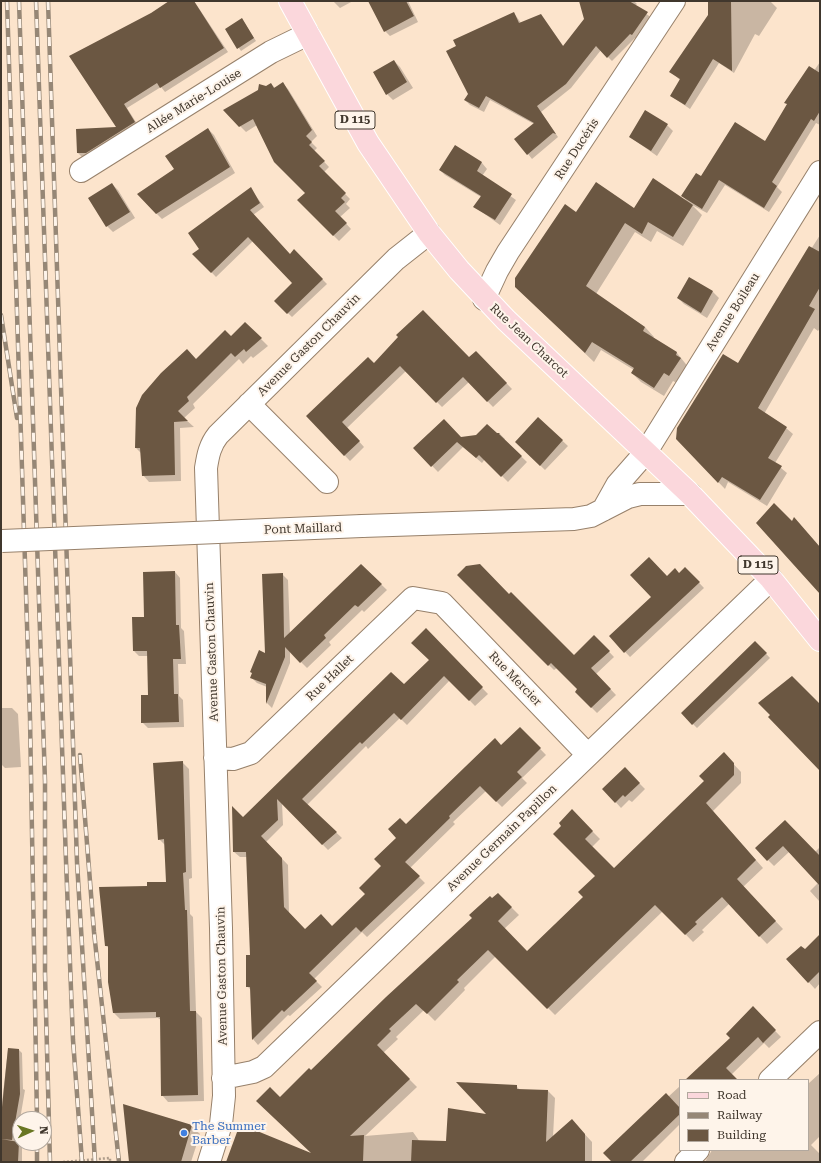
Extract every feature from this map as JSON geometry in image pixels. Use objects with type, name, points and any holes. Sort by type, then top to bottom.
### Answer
[{"type":"main road","name":"Rue Jean Charcot","points":[[290,1],[368,143],[429,232],[484,299],[690,494],[771,579],[820,640]]},
{"type":"street","name":"Rue Ducéris","points":[[484,299],[508,252],[674,1]]},
{"type":"street","name":"Allée Marie-Louise","points":[[81,171],[272,52],[308,34]]},
{"type":"street","name":"Avenue Boileau","points":[[646,452],[820,172]]},
{"type":"street","name":"Avenue Gaston Chauvin","points":[[209,1162],[223,1117],[224,1078],[206,468],[212,442],[396,259],[429,232]]},
{"type":"street","points":[[249,404],[327,482]]},
{"type":"street","points":[[603,510],[617,485],[646,452]]},
{"type":"street","name":"Pont Maillard","points":[[1,541],[574,519],[590,516],[628,497],[640,494],[690,494]]},
{"type":"street","name":"Avenue Germain Papillon","points":[[224,1078],[247,1074],[264,1067],[771,579]]},
{"type":"street","name":"Rue Hallet","points":[[215,758],[233,758],[251,753],[414,598],[442,603]]},
{"type":"street","name":"Rue Mercier","points":[[442,603],[588,755]]},
{"type":"street","points":[[771,1079],[820,1032]]},
{"type":"street","points":[[686,1162],[697,1151]]},
{"type":"path","points":[[63,1162],[110,1158],[110,1162]]},
{"type":"building","points":[[169,1],[194,1],[224,48],[160,88],[157,83],[124,104],[135,122],[86,153],[77,153],[76,129],[116,127],[69,56],[151,13]]},
{"type":"building","points":[[368,1],[406,1],[414,16],[384,32]]},
{"type":"building","points":[[579,1],[629,1],[648,12],[632,35],[630,34],[607,58],[596,46],[566,84],[537,106],[556,134],[553,133],[527,155],[514,139],[534,123],[486,96],[479,108],[464,100],[468,94],[446,51],[456,46],[453,40],[514,12],[519,23],[541,14],[563,46],[584,19]]},
{"type":"building","points":[[708,1],[731,1],[732,71],[713,59],[685,105],[670,96],[680,79],[669,72],[708,15]]},
{"type":"building","points":[[242,18],[254,38],[237,49],[225,29]]},
{"type":"building","points":[[394,60],[407,82],[386,95],[373,72]]},
{"type":"building","points":[[809,66],[820,73],[820,111],[814,121],[811,119],[772,182],[777,186],[764,208],[719,180],[702,209],[681,196],[696,173],[701,176],[735,122],[765,141],[787,104],[784,103]]},
{"type":"building","points":[[283,82],[312,130],[306,136],[312,142],[309,145],[325,161],[319,166],[346,193],[341,198],[345,202],[335,211],[347,223],[333,236],[297,200],[305,193],[274,162],[253,119],[239,127],[223,110],[258,90],[259,84],[266,86],[271,83],[274,88]]},
{"type":"building","points":[[645,110],[668,124],[651,151],[629,137]]},
{"type":"building","points":[[208,128],[230,167],[156,214],[137,194],[174,169],[165,156]]},
{"type":"building","points":[[455,145],[482,162],[477,171],[512,194],[495,220],[473,207],[481,196],[439,170]]},
{"type":"building","points":[[653,178],[693,205],[673,237],[648,222],[642,234],[625,223],[586,286],[645,327],[643,331],[677,352],[676,355],[681,358],[669,376],[664,373],[654,388],[631,373],[634,368],[592,342],[585,353],[515,287],[515,278],[565,204],[576,212],[596,182],[634,208]]},
{"type":"building","points":[[112,183],[130,212],[106,227],[88,198]]},
{"type":"building","points":[[251,187],[260,203],[250,210],[290,254],[294,249],[323,279],[287,314],[274,301],[292,283],[248,237],[211,273],[192,254],[199,249],[188,233]]},
{"type":"building","points":[[809,246],[820,252],[820,287],[809,306],[815,309],[758,408],[787,427],[768,458],[782,466],[760,500],[722,477],[718,483],[676,439],[677,428],[723,354],[738,363]]},
{"type":"building","points":[[689,277],[713,291],[701,313],[677,298]]},
{"type":"building","points":[[423,310],[469,357],[476,351],[507,383],[487,402],[463,377],[436,403],[400,366],[342,422],[360,441],[344,456],[306,416],[368,357],[374,363],[398,337],[396,335]]},
{"type":"building","points":[[245,322],[262,338],[246,352],[244,349],[235,357],[231,353],[187,397],[189,401],[178,411],[188,421],[174,422],[175,475],[142,476],[140,448],[135,448],[136,408],[142,395],[161,373],[187,349],[196,359],[225,330],[231,336]]},
{"type":"building","points":[[538,417],[563,440],[540,466],[515,442]]},
{"type":"building","points":[[444,419],[461,437],[476,435],[487,424],[497,433],[500,433],[499,434],[522,456],[501,477],[479,455],[476,458],[457,442],[431,467],[413,448]]},
{"type":"building","points":[[774,503],[792,521],[794,517],[820,547],[820,594],[756,523]]},
{"type":"building","points":[[649,557],[667,576],[675,568],[679,573],[685,567],[700,582],[624,653],[609,636],[651,597],[630,575]]},
{"type":"building","points":[[361,564],[382,584],[358,607],[355,605],[324,635],[326,638],[300,663],[285,647],[285,657],[266,704],[266,684],[250,678],[252,673],[250,672],[259,650],[265,653],[262,574],[283,573],[284,638]]},
{"type":"building","points":[[480,564],[509,594],[511,592],[574,655],[594,635],[610,651],[591,668],[611,689],[591,708],[575,692],[577,689],[551,663],[548,666],[457,575],[466,566]]},
{"type":"building","points":[[175,571],[176,625],[179,625],[181,659],[173,659],[174,694],[178,694],[179,722],[141,723],[141,695],[148,695],[147,651],[133,651],[132,617],[144,617],[143,572]]},
{"type":"building","points":[[426,628],[483,687],[469,701],[444,676],[401,720],[394,713],[362,744],[360,742],[302,799],[337,832],[322,845],[277,799],[278,820],[261,836],[282,858],[284,907],[305,929],[321,914],[332,926],[365,894],[359,888],[381,866],[374,859],[396,838],[388,829],[400,818],[406,824],[495,738],[501,745],[520,727],[541,748],[517,772],[522,777],[496,802],[480,786],[449,816],[450,818],[405,862],[420,876],[361,932],[356,927],[309,973],[317,981],[284,1012],[282,1010],[252,1040],[250,987],[246,987],[246,955],[250,955],[246,852],[233,852],[232,806],[243,817],[391,672],[404,684],[429,660],[411,643]]},
{"type":"building","points":[[755,641],[767,653],[692,725],[681,713]]},
{"type":"building","points":[[792,676],[820,704],[820,771],[768,717],[770,715],[758,703]]},
{"type":"building","points":[[724,752],[734,763],[734,775],[706,803],[756,860],[737,879],[776,921],[759,937],[722,897],[695,922],[697,924],[685,935],[655,905],[547,1009],[488,950],[457,980],[459,982],[427,1014],[416,1004],[389,1029],[391,1031],[377,1045],[410,1079],[350,1136],[364,1135],[363,1162],[226,1162],[240,1124],[311,1153],[256,1101],[270,1087],[280,1097],[309,1068],[311,1070],[386,997],[472,918],[469,915],[490,896],[492,898],[498,893],[512,907],[498,921],[527,951],[583,897],[578,892],[595,876],[553,834],[561,826],[559,823],[572,809],[593,831],[585,839],[614,868],[704,781],[699,776]]},
{"type":"building","points":[[183,761],[186,872],[183,873],[185,910],[187,910],[190,1011],[196,1011],[198,1095],[161,1096],[160,1017],[156,1017],[156,1012],[113,1013],[108,982],[108,946],[105,946],[99,887],[147,886],[147,882],[166,882],[164,839],[158,840],[153,763]]},
{"type":"building","points":[[625,767],[640,783],[625,797],[623,795],[615,803],[602,789]]},
{"type":"building","points":[[785,820],[820,856],[820,886],[783,846],[767,861],[755,848]]},
{"type":"building","points":[[820,934],[820,971],[808,983],[786,959],[801,946],[805,949]]},
{"type":"building","points":[[753,1006],[776,1030],[763,1043],[758,1037],[726,1068],[737,1079],[686,1079],[730,1038],[726,1034]]},
{"type":"building","points":[[8,1048],[19,1049],[20,1094],[17,1111],[12,1111],[12,1140],[1,1139],[1,1117]]},
{"type":"building","points":[[456,1082],[517,1085],[517,1089],[548,1090],[546,1142],[572,1119],[585,1134],[585,1162],[411,1162],[412,1140],[446,1141],[448,1108],[486,1114]]},
{"type":"building","points":[[666,1093],[679,1107],[679,1115],[630,1162],[612,1162],[603,1153]]},
{"type":"building","points":[[123,1104],[192,1125],[181,1162],[129,1162]]},
{"type":"building","points":[[1,1139],[12,1141],[12,1151],[19,1151],[18,1162],[1,1162]]},
{"type":"railway","points":[[7,1],[30,718],[37,1111]]},
{"type":"railway","points":[[19,1],[45,781],[45,974],[50,1162]]},
{"type":"railway","points":[[36,1],[73,1040],[82,1162]]},
{"type":"railway","points":[[48,1],[77,862],[95,1162]]},
{"type":"railway","points":[[1,315],[17,418]]},
{"type":"railway","points":[[80,755],[94,932],[119,1162]]},
{"type":"railway","points":[[37,1151],[37,1162]]},
{"type":"place","name":"The Summer Barber","points":[[184,1133]]}]
